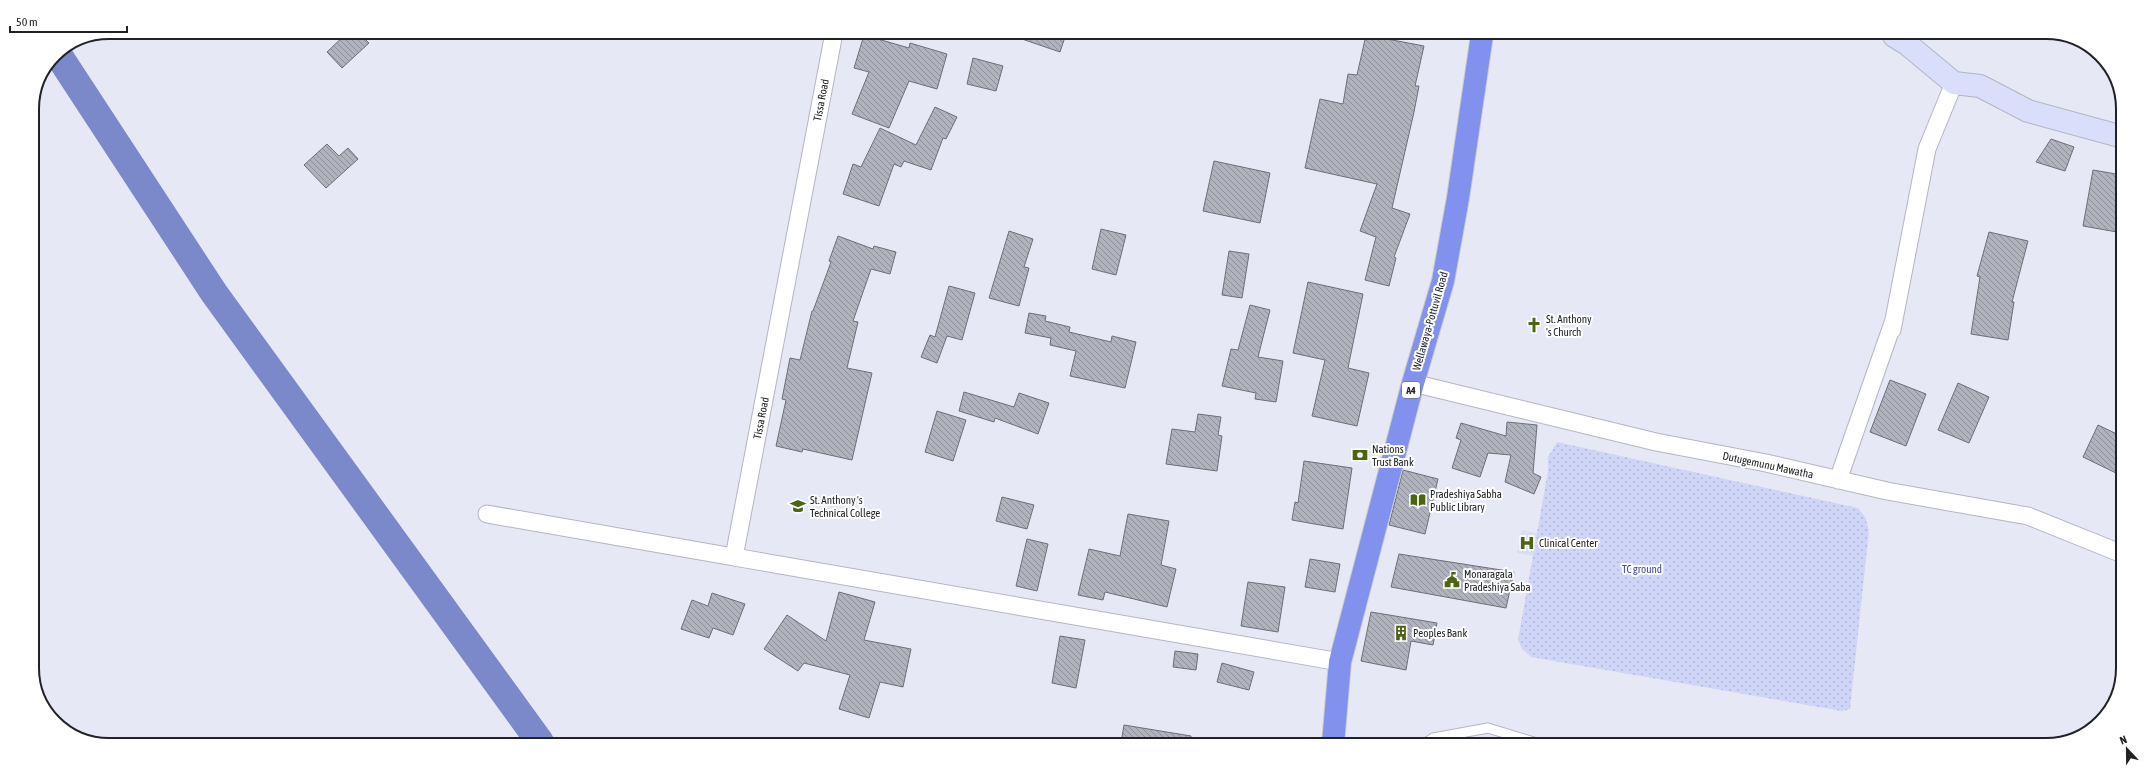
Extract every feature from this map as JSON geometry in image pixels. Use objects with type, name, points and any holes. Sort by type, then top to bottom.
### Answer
[{"type":"highway","name":"Wellawaya-Pottuvil Road","points":[[1334,738],[1340,662],[1413,383],[1443,281],[1458,198],[1481,39]]},
{"type":"street","name":"Tissa Road","points":[[734,557],[833,39]]},
{"type":"street","points":[[1899,39],[1954,83],[1980,86],[2028,111],[2116,135]]},
{"type":"street","points":[[1838,480],[1894,324],[1926,149],[1954,83]]},
{"type":"street","name":"Dutugemunu Mawatha","points":[[1413,383],[1656,442],[1766,463],[1887,492],[2028,516],[2116,551]]},
{"type":"street","points":[[487,514],[1340,662]]},
{"type":"lane","points":[[1433,738],[1488,728],[1520,738]]},
{"type":"shaded area","name":"Clinical Center","points":[[1522,530],[1538,533],[1533,556],[1517,553]]},
{"type":"green space","name":"TC ground","points":[[1557,442],[1858,508],[1865,517],[1869,530],[1850,709],[1842,711],[1531,657],[1522,649],[1518,640],[1548,471],[1548,457]]},
{"type":"building","points":[[341,39],[365,39],[369,43],[342,68],[327,52]]},
{"type":"building","points":[[863,39],[878,39],[909,48],[910,43],[947,54],[937,89],[909,81],[889,128],[852,114],[869,72],[854,68]]},
{"type":"building","points":[[1022,39],[1064,39],[1060,52]]},
{"type":"building","points":[[1365,39],[1387,39],[1424,46],[1415,86],[1419,86],[1414,112],[1392,208],[1410,214],[1394,257],[1396,258],[1389,286],[1365,280],[1376,237],[1360,231],[1377,184],[1305,168],[1320,99],[1343,104],[1348,74],[1357,75]]},
{"type":"building","points":[[973,58],[1003,66],[996,91],[967,84]]},
{"type":"building","points":[[935,107],[957,117],[946,139],[943,138],[931,170],[904,161],[901,167],[894,164],[879,206],[843,194],[853,164],[861,167],[880,128],[916,145]]},
{"type":"building","points":[[2051,139],[2074,147],[2065,171],[2036,162]]},
{"type":"building","points":[[327,144],[339,156],[348,148],[358,159],[326,188],[304,165]]},
{"type":"building","points":[[1214,161],[1270,173],[1260,223],[1203,211]]},
{"type":"building","points":[[2093,170],[2116,174],[2116,232],[2083,226]]},
{"type":"building","points":[[1101,229],[1126,235],[1116,275],[1092,269]]},
{"type":"building","points":[[1009,231],[1033,239],[1024,267],[1029,268],[1019,306],[989,298]]},
{"type":"building","points":[[1989,232],[2028,241],[2012,302],[2014,302],[2008,340],[1971,334],[1980,277],[1977,276]]},
{"type":"building","points":[[838,236],[873,249],[874,246],[896,252],[890,274],[871,269],[853,321],[858,322],[847,368],[872,373],[852,460],[803,449],[802,452],[776,446],[786,400],[782,399],[790,358],[800,360],[812,311],[831,262],[829,261]]},
{"type":"building","points":[[1229,251],[1249,254],[1242,298],[1222,295]]},
{"type":"building","points":[[1308,282],[1363,294],[1348,368],[1369,373],[1357,426],[1312,416],[1325,360],[1293,353]]},
{"type":"building","points":[[949,286],[975,293],[962,340],[947,336],[937,363],[921,357],[930,335],[935,337]]},
{"type":"building","points":[[1250,305],[1270,310],[1258,357],[1283,361],[1276,402],[1255,399],[1256,393],[1222,386],[1231,349],[1238,350]]},
{"type":"building","points":[[1029,313],[1046,316],[1045,321],[1070,327],[1069,332],[1111,342],[1112,336],[1136,342],[1125,388],[1070,376],[1076,351],[1050,345],[1051,338],[1025,333]]},
{"type":"building","points":[[1890,380],[1926,394],[1906,446],[1870,432]]},
{"type":"building","points":[[1958,383],[1989,397],[1969,443],[1938,430]]},
{"type":"building","points":[[964,392],[1014,407],[1019,393],[1049,403],[1038,434],[995,418],[994,422],[959,411]]},
{"type":"building","points":[[937,411],[966,420],[953,461],[925,452]]},
{"type":"building","points":[[1198,414],[1221,417],[1218,435],[1222,436],[1217,471],[1166,464],[1172,429],[1195,432]]},
{"type":"building","points":[[1507,422],[1537,425],[1533,473],[1541,477],[1534,494],[1505,482],[1511,455],[1488,453],[1480,477],[1452,468],[1461,440],[1456,438],[1461,423],[1506,436]]},
{"type":"building","points":[[2098,425],[2116,434],[2116,473],[2083,457]]},
{"type":"building","points":[[1304,461],[1352,468],[1343,529],[1292,520],[1295,502],[1298,503]]},
{"type":"building","name":"Pradeshiya Sabha Public Library","points":[[1403,470],[1438,479],[1425,534],[1389,525]]},
{"type":"building","points":[[1002,497],[1034,505],[1027,529],[996,521]]},
{"type":"building","points":[[1128,514],[1169,521],[1161,565],[1176,569],[1167,607],[1105,592],[1103,600],[1078,595],[1089,549],[1120,556]]},
{"type":"building","points":[[1027,539],[1048,544],[1037,591],[1016,586]]},
{"type":"building","name":"Monaragala Pradeshiya Saba","points":[[1399,554],[1514,572],[1506,608],[1391,587]]},
{"type":"building","points":[[1310,559],[1340,564],[1335,592],[1305,587]]},
{"type":"building","points":[[1248,582],[1285,587],[1278,632],[1241,626]]},
{"type":"building","points":[[839,592],[875,602],[864,640],[911,649],[903,687],[880,682],[869,718],[839,709],[850,675],[804,663],[798,671],[764,649],[787,615],[826,641]]},
{"type":"building","points":[[712,593],[745,604],[733,635],[713,628],[709,638],[681,629],[692,600],[708,606]]},
{"type":"building","name":"Peoples Bank","points":[[1371,612],[1437,623],[1433,645],[1411,641],[1406,670],[1361,661]]},
{"type":"building","points":[[1060,636],[1085,640],[1076,688],[1052,683]]},
{"type":"building","points":[[1175,651],[1198,654],[1196,670],[1173,667]]},
{"type":"building","points":[[1222,663],[1254,672],[1249,690],[1217,682]]},
{"type":"building","points":[[1124,725],[1191,736],[1191,738],[1122,738]]},
{"type":"waterway","points":[[60,58],[214,293],[537,738]]},
{"type":"place","name":"St. Anthony 's Church","points":[[1534,325]]},
{"type":"place","name":"Nations Trust Bank","points":[[1360,455]]},
{"type":"place","name":"Pradeshiya Sabha Public Library","points":[[1418,500]]},
{"type":"place","name":"St. Anthony 's Technical College","points":[[798,506]]},
{"type":"place","name":"Clinical Center","points":[[1527,543]]},
{"type":"place","name":"Monaragala Pradeshiya Saba","points":[[1452,580]]},
{"type":"place","name":"Peoples Bank","points":[[1401,633]]}]
